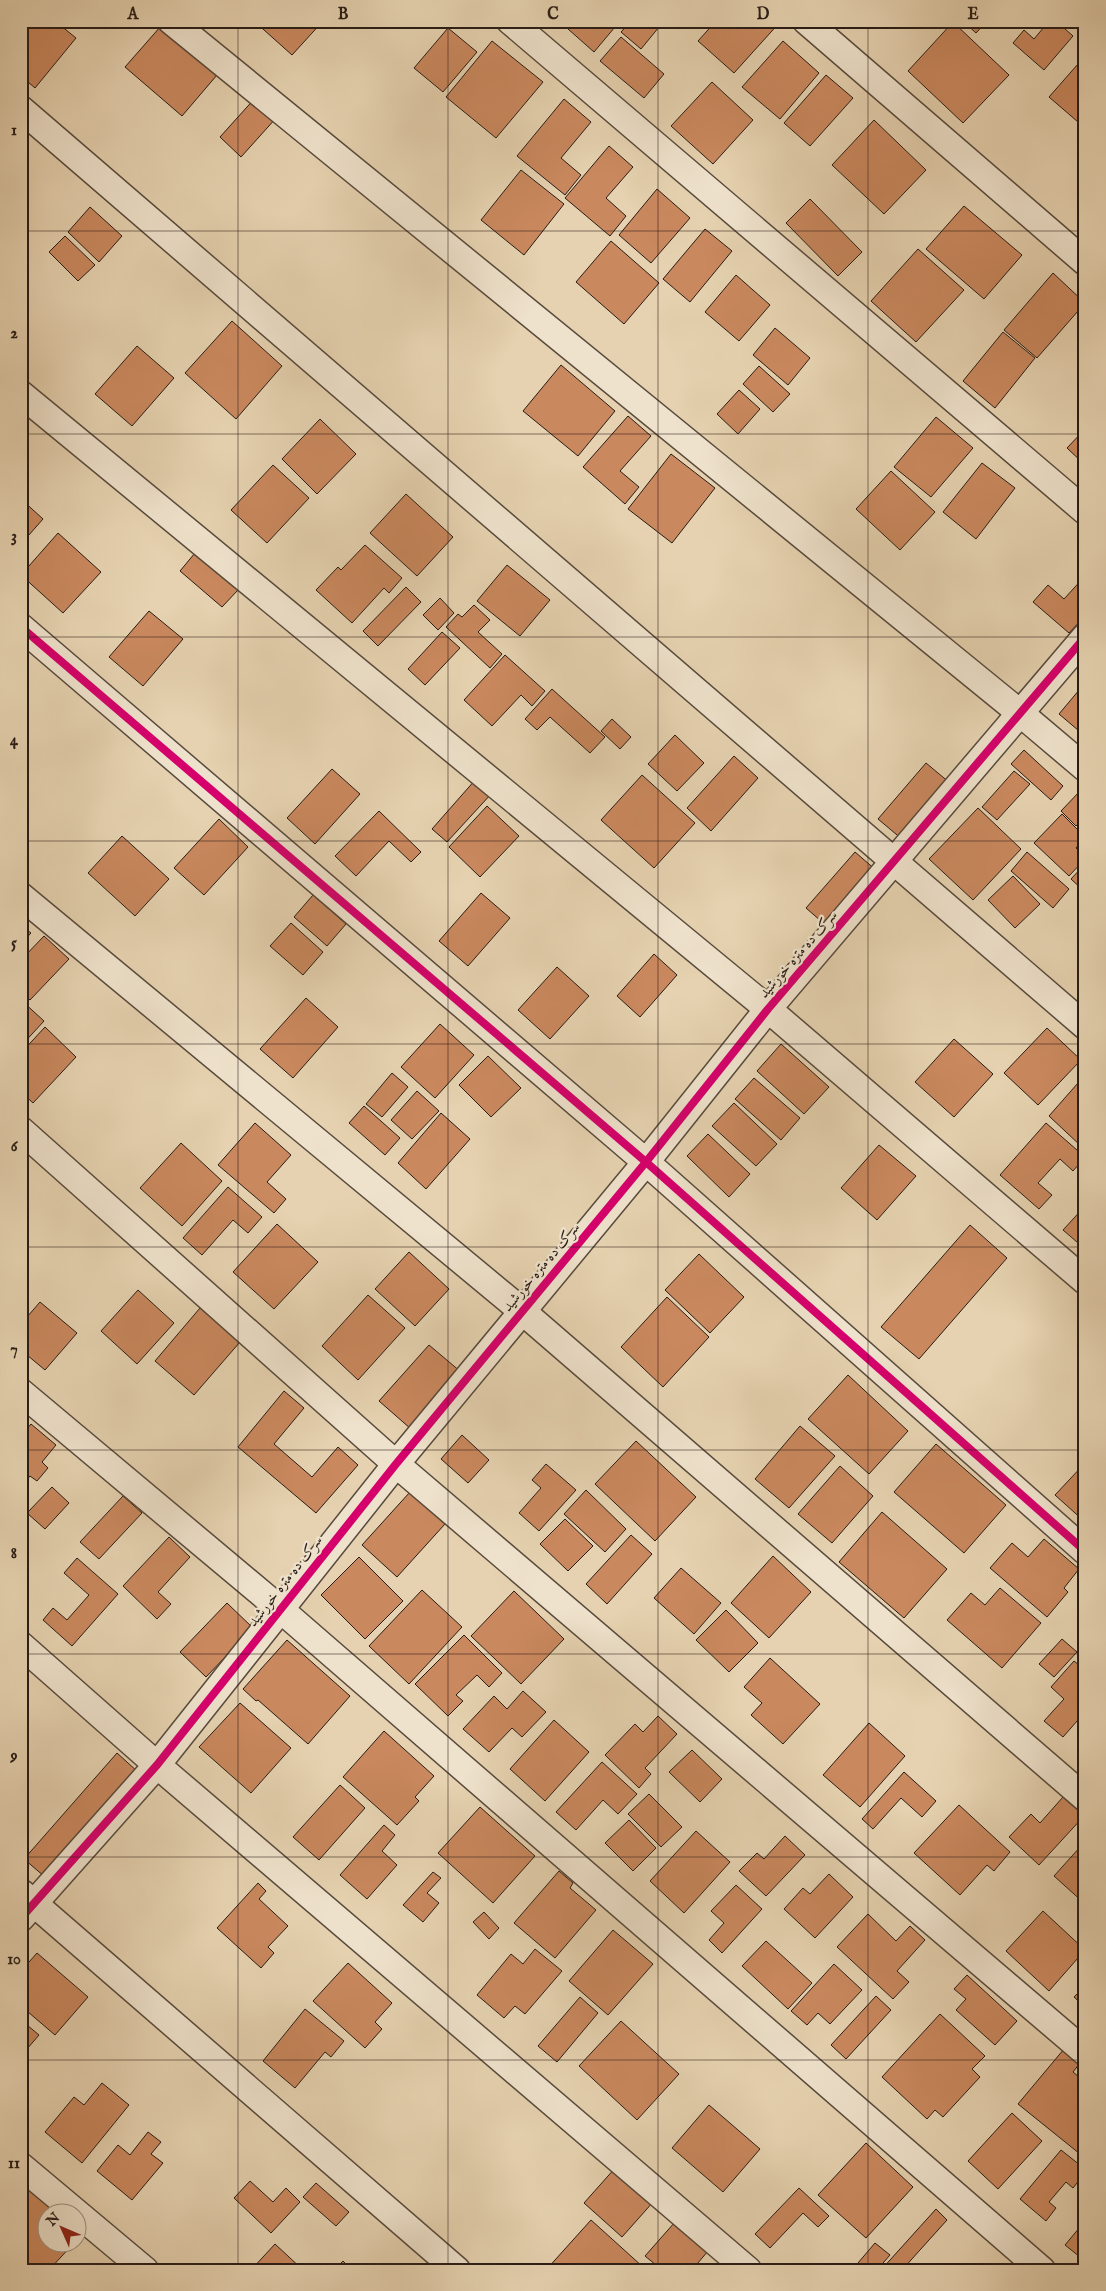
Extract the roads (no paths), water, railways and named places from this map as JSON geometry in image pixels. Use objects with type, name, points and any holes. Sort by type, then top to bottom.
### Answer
[{"type":"street","points":[[171,21],[1020,712],[1085,768]]},
{"type":"street","points":[[510,21],[1085,511]]},
{"type":"street","points":[[806,21],[1085,262]]},
{"type":"street","points":[[21,109],[896,861],[1085,1026]]},
{"type":"street","points":[[21,394],[768,1009],[1085,1281]]},
{"type":"street","points":[[21,627],[646,1162],[1085,1551]]},
{"type":"street","name":"سرک ده متره خورشید","points":[[26,1904],[156,1765],[396,1464],[646,1162],[768,1009],[1085,637]]},
{"type":"street","points":[[21,896],[522,1312],[1085,1798]]},
{"type":"street","points":[[21,1130],[396,1464],[1085,2052]]},
{"type":"street","points":[[21,1392],[280,1609],[1042,2270]]},
{"type":"street","points":[[21,1645],[156,1765],[748,2270]]},
{"type":"street","points":[[26,1904],[457,2270]]},
{"type":"street","points":[[21,2166],[145,2270]]}]
